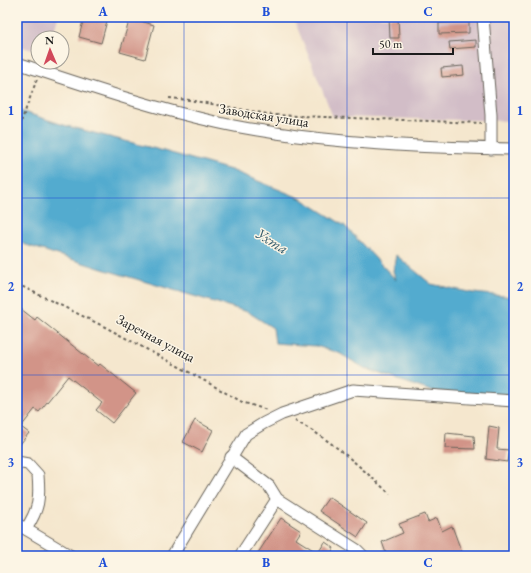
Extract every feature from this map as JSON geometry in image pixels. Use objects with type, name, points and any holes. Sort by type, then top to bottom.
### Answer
[{"type":"street","points":[[483,17],[491,115],[490,149]]},
{"type":"street","name":"Заводская улица","points":[[17,63],[116,95],[185,115],[257,130],[330,140],[404,146],[514,150]]},
{"type":"street","points":[[172,556],[246,434],[282,414],[353,390],[514,401]]},
{"type":"street","points":[[232,457],[269,486],[277,499],[357,550],[363,556]]},
{"type":"street","points":[[17,462],[28,464],[38,475],[40,495],[35,515],[21,526],[71,556]]},
{"type":"street","points":[[240,556],[277,499]]},
{"type":"path","points":[[17,133],[34,85]]},
{"type":"path","points":[[167,98],[189,100],[273,115],[480,123]]},
{"type":"path","name":"Заречная улица","points":[[17,284],[189,372],[242,402],[282,414],[312,429],[348,456],[390,494]]},
{"type":"shaded area","points":[[17,17],[58,17],[54,30],[30,30],[30,49],[17,45]]},
{"type":"shaded area","points":[[293,17],[514,17],[514,121],[333,117]]},
{"type":"water","name":"Ухта","points":[[17,110],[67,126],[231,170],[302,199],[345,226],[396,280],[393,271],[396,255],[431,284],[473,293],[514,297],[514,399],[431,391],[366,369],[339,353],[316,346],[275,343],[273,328],[248,312],[17,242]]},
{"type":"building","points":[[84,17],[108,17],[101,43],[79,37]]},
{"type":"building","points":[[389,17],[398,17],[399,38],[390,38]]},
{"type":"building","points":[[130,18],[154,25],[145,59],[120,52]]},
{"type":"building","points":[[469,22],[469,33],[439,34],[439,23]]},
{"type":"building","points":[[476,40],[476,47],[450,49],[449,42]]},
{"type":"building","points":[[463,66],[464,75],[442,77],[441,68]]},
{"type":"building","points":[[21,309],[35,320],[37,317],[98,366],[100,364],[136,393],[112,423],[96,410],[102,403],[68,376],[39,412],[35,409],[21,427],[29,433],[17,448],[17,315]]},
{"type":"building","points":[[195,420],[213,430],[202,452],[183,442]]},
{"type":"building","points":[[489,426],[499,428],[497,449],[509,450],[507,462],[486,459]]},
{"type":"building","points":[[446,433],[474,436],[475,449],[445,448]]},
{"type":"building","points":[[329,497],[367,523],[358,537],[319,511]]},
{"type":"building","points":[[425,514],[428,522],[437,518],[442,531],[452,526],[463,556],[387,556],[382,542],[403,533],[399,524]]},
{"type":"building","points":[[281,518],[301,531],[296,539],[318,553],[325,542],[334,548],[329,556],[256,556]]}]
